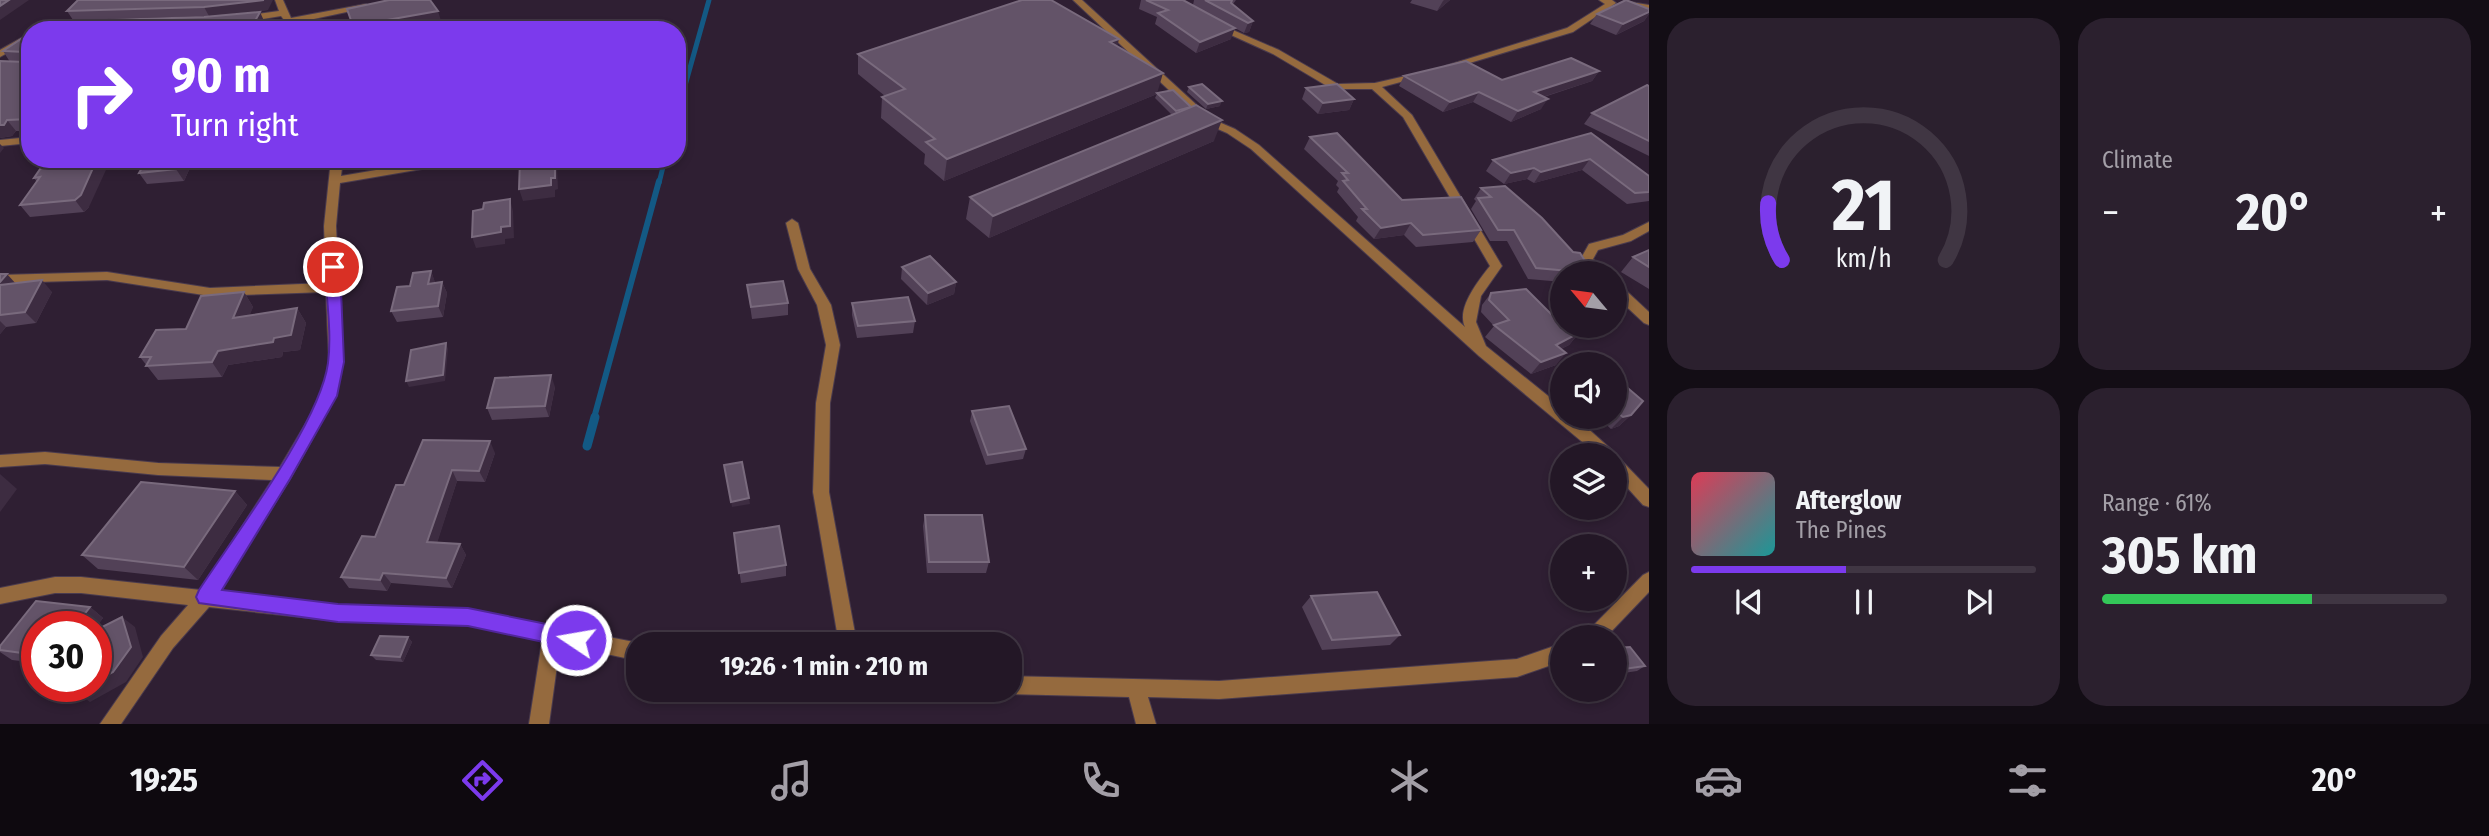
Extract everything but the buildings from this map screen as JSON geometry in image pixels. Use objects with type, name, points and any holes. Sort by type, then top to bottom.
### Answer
[{"type":"street","points":[[279,0],[290,21]]},
{"type":"street","points":[[1077,0],[1208,121],[1255,146],[1484,352],[1550,405]]},
{"type":"street","points":[[1205,20],[1276,52],[1336,87],[1375,86],[1570,30],[1608,1],[1649,8]]},
{"type":"street","points":[[234,20],[287,17],[382,5]]},
{"type":"street","points":[[0,54],[21,41]]},
{"type":"street","points":[[1375,86],[1408,115],[1496,266],[1475,295],[1469,322],[1484,352]]},
{"type":"street","points":[[0,143],[21,141]]},
{"type":"street","points":[[110,724],[167,642],[206,597],[284,474],[329,396],[336,362],[330,226],[336,168]]},
{"type":"street","points":[[335,180],[408,168]]},
{"type":"street","points":[[792,223],[804,268],[824,305],[833,345],[823,403],[821,492],[846,632]]},
{"type":"street","points":[[1587,261],[1593,247],[1627,238],[1649,226]]},
{"type":"street","points":[[0,279],[107,276],[210,292],[334,287]]},
{"type":"street","points":[[1628,300],[1649,320]]},
{"type":"street","points":[[1578,429],[1594,443]]},
{"type":"street","points":[[0,461],[45,458],[159,470],[284,474]]},
{"type":"street","points":[[1627,476],[1649,500]]},
{"type":"street","points":[[1606,625],[1649,580]]},
{"type":"street","points":[[0,596],[55,585],[81,585],[338,613],[468,617],[626,649]]},
{"type":"street","points":[[539,724],[552,635]]},
{"type":"street","points":[[1022,685],[1219,690],[1517,668],[1550,657]]},
{"type":"street","points":[[1136,688],[1146,724]]},
{"type":"waterway","points":[[686,82],[709,0]]},
{"type":"waterway","points":[[659,183],[663,168]]},
{"type":"waterway","points":[[594,418],[659,181]]},
{"type":"waterway","points":[[587,446],[595,417]]},
{"type":"route","points":[[333,267],[336,362],[329,396],[284,474],[206,597],[338,613],[468,617],[576,640]]}]
